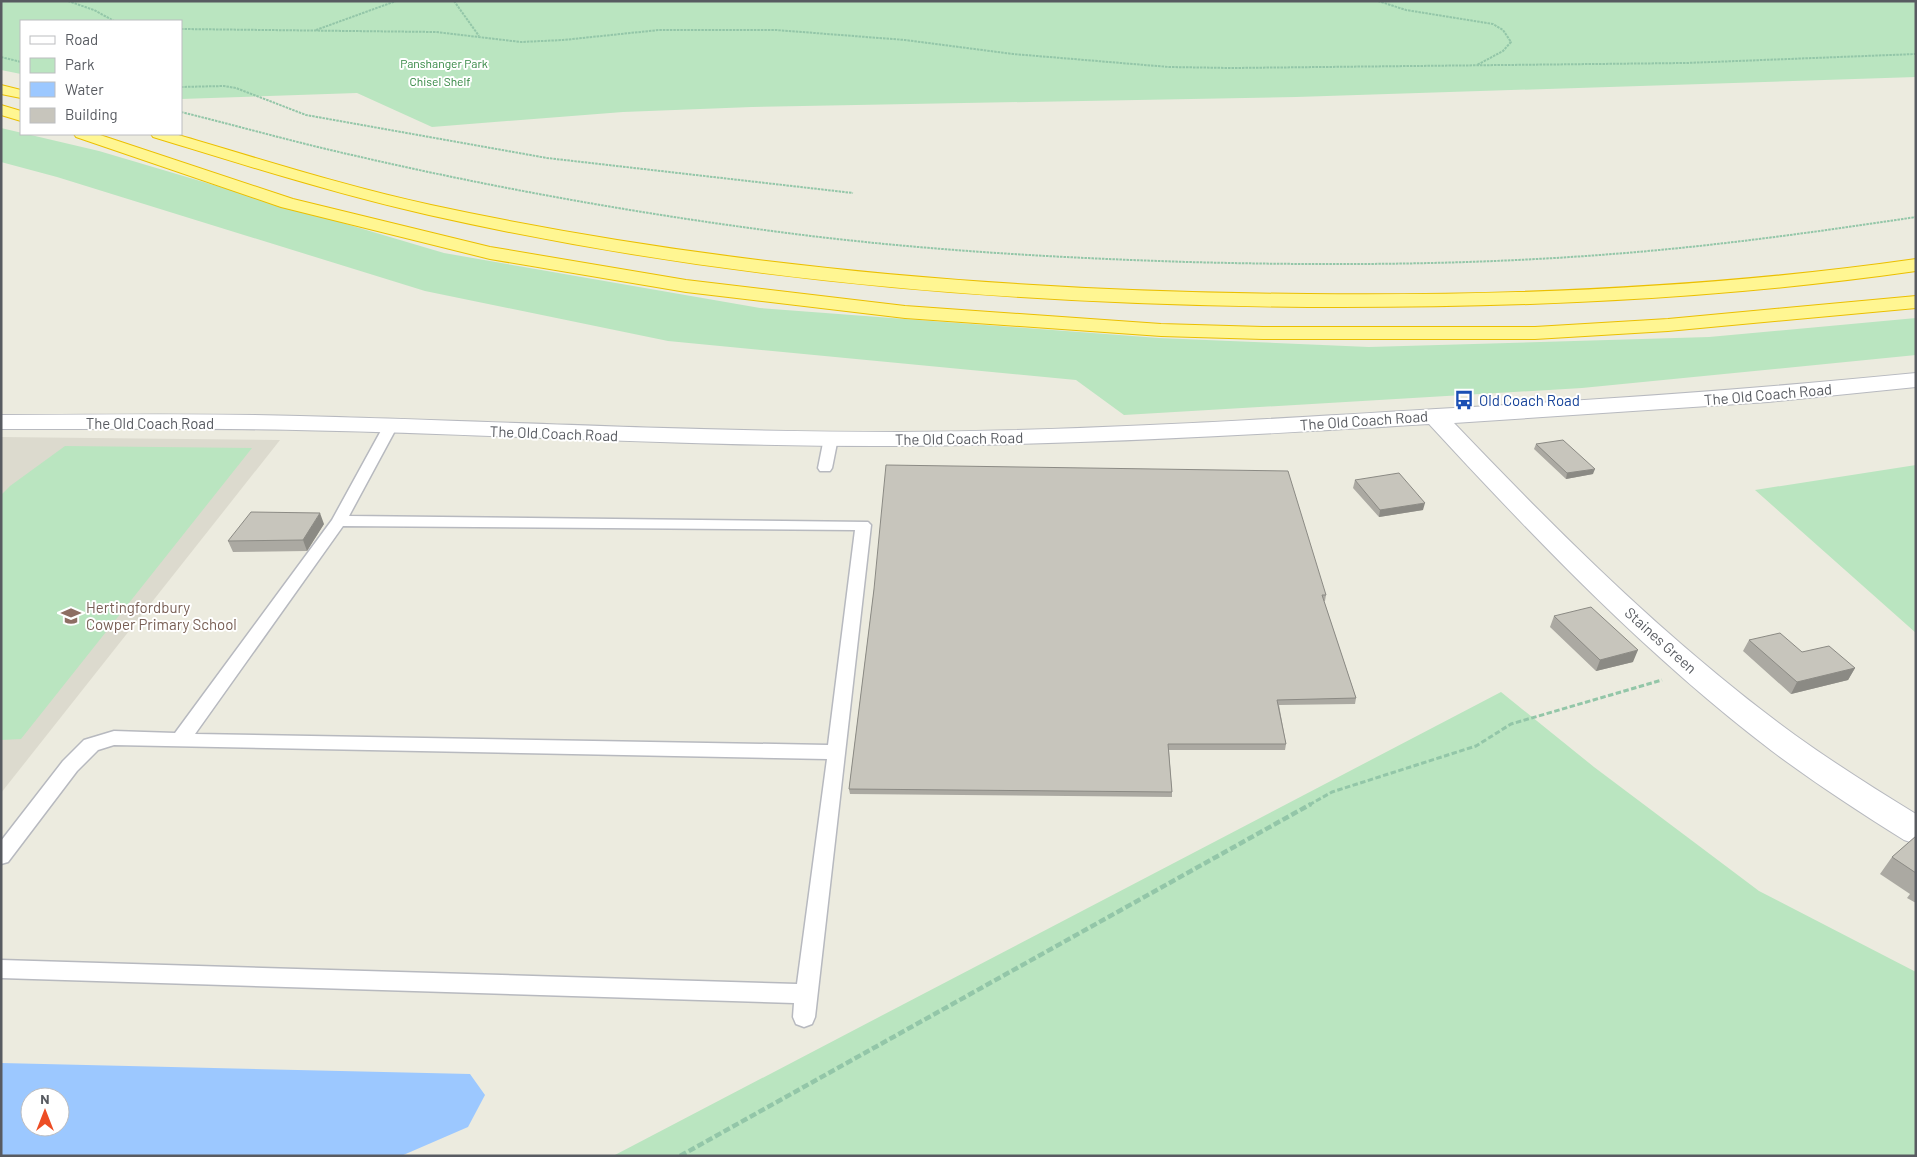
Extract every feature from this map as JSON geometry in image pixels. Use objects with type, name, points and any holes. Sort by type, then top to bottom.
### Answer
[{"type":"highway","points":[[1,89],[20,94]]},
{"type":"highway","points":[[1,110],[20,116]]},
{"type":"highway","points":[[85,135],[287,203],[490,253],[686,286],[905,312],[1161,330],[1263,333],[1525,333],[1668,325],[1916,302]]},
{"type":"highway","points":[[162,135],[351,190],[428,210],[503,226],[692,258],[798,272],[910,282],[1251,302],[1521,300],[1723,289],[1857,275],[1916,265]]},
{"type":"street","name":"The Old Coach Road","points":[[1,422],[296,423],[714,438],[918,439],[1231,429],[1759,396],[1916,380]]},
{"type":"street","name":"Staines Green","points":[[1434,416],[1494,480],[1573,559],[1694,670],[1816,767],[1863,800],[1916,831]]},
{"type":"lane","points":[[180,740],[339,521],[390,427]]},
{"type":"lane","points":[[825,468],[831,438]]},
{"type":"lane","points":[[339,521],[863,525],[804,1018]]},
{"type":"lane","points":[[1,856],[70,766],[91,746],[114,738],[837,752]]},
{"type":"lane","points":[[1,969],[806,994]]},
{"type":"path","points":[[68,1],[94,10],[112,20]]},
{"type":"path","points":[[314,31],[396,1]]},
{"type":"path","points":[[454,1],[479,36]]},
{"type":"path","points":[[1378,1],[1406,10],[1493,24],[1503,30],[1511,42],[1503,51],[1476,65]]},
{"type":"path","points":[[182,29],[436,32],[521,42],[563,40],[659,30],[684,29],[729,32],[776,30],[814,32],[843,37],[905,40],[1013,54],[1170,67],[1686,63],[1916,54]]},
{"type":"path","points":[[1,57],[20,62]]},
{"type":"path","points":[[182,87],[224,86],[236,88],[306,115],[547,158],[853,193]]},
{"type":"path","points":[[182,112],[374,161],[628,209],[762,230],[830,238],[1013,254],[1282,266],[1436,264],[1584,255],[1754,240],[1832,231],[1916,217]]},
{"type":"path","points":[[680,1156],[1332,792],[1476,746],[1511,724],[1694,670]]},
{"type":"shaded area","name":"Hertingfordbury Cowper Primary School","points":[[1,437],[280,440],[1,793]]},
{"type":"green space","name":"Panshanger Park","points":[[1,1],[1916,1],[1916,77],[1296,97],[752,107],[623,112],[432,127],[357,93],[182,99],[182,20],[20,20],[20,74],[1,70]]},
{"type":"green space","points":[[1,128],[20,132],[20,135],[31,135],[99,151],[444,253],[760,308],[1159,338],[1369,347],[1709,337],[1916,318],[1916,355],[1582,388],[1124,415],[1076,380],[668,341],[425,291],[57,177],[1,162]]},
{"type":"green space","name":"Hertingfordbury Cowper Primary School","points":[[65,446],[252,448],[21,739],[1,740],[1,495],[10,486]]},
{"type":"green space","points":[[1916,465],[1916,633],[1755,490]]},
{"type":"green space","points":[[1501,692],[1594,767],[1759,891],[1916,972],[1916,1156],[613,1156]]},
{"type":"water","points":[[1,1063],[470,1074],[485,1095],[468,1127],[401,1156],[1,1156]]},
{"type":"building","points":[[1563,440],[1595,469],[1567,473],[1536,444]]},
{"type":"building","points":[[886,465],[1288,471],[1326,595],[1322,595],[1356,698],[1277,700],[1286,744],[1168,744],[1172,792],[849,789],[874,589]]},
{"type":"building","points":[[1399,473],[1425,503],[1380,510],[1355,480]]},
{"type":"building","points":[[251,512],[320,513],[303,540],[228,541]]},
{"type":"building","points":[[1591,607],[1638,650],[1600,660],[1554,616]]},
{"type":"building","points":[[1780,633],[1802,652],[1829,646],[1855,668],[1797,682],[1749,640]]},
{"type":"building","points":[[1916,836],[1916,873],[1892,857]]},
{"type":"place","name":"Old Coach Road","points":[[1464,400]]},
{"type":"place","name":"Hertingfordbury Cowper Primary School","points":[[71,616]]},
{"type":"park label","name":"Chisel Shelf","points":[[440,81]]}]
